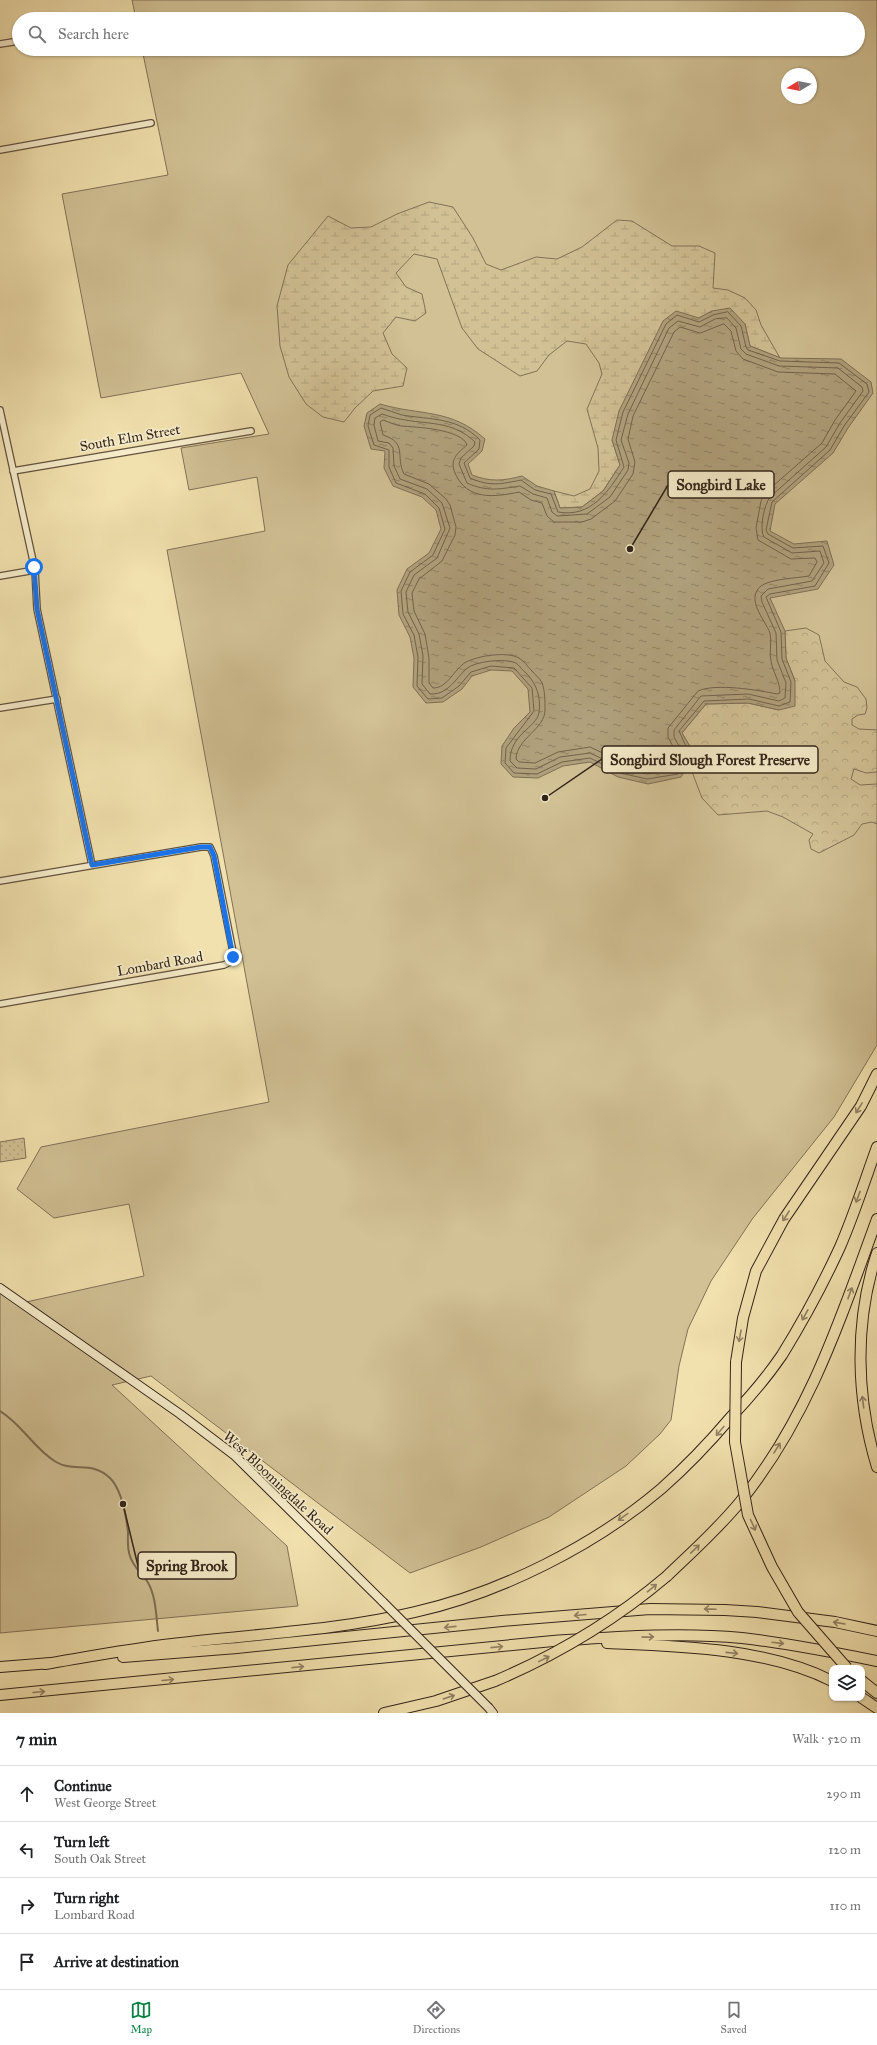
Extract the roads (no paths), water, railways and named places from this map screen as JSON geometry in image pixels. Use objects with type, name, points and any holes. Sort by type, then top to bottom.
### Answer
[{"type":"highway","points":[[845,1665],[798,1612],[772,1567],[748,1515],[735,1442],[736,1362],[743,1318],[756,1270],[784,1220],[861,1106],[877,1074]]},
{"type":"highway","points":[[45,1664],[170,1644],[342,1625],[415,1612],[449,1602],[519,1576],[547,1563],[611,1526],[659,1490],[703,1449],[745,1402],[780,1358],[805,1316],[841,1245],[877,1147]]},
{"type":"highway","points":[[384,1713],[436,1701],[496,1681],[545,1659],[591,1633],[635,1603],[667,1576],[722,1523],[740,1501],[774,1453],[800,1411],[824,1361],[877,1219]]},
{"type":"highway","points":[[877,1253],[866,1297],[861,1330],[860,1363],[862,1401],[869,1441],[877,1467]]},
{"type":"highway","points":[[0,1667],[237,1648],[502,1621],[650,1609],[757,1612],[835,1622],[877,1631]]},
{"type":"highway","points":[[0,1695],[553,1641],[618,1637],[684,1636],[741,1638],[795,1645],[877,1661]]},
{"type":"highway","points":[[553,1641],[665,1646],[758,1656],[794,1665],[829,1680]]},
{"type":"highway","points":[[865,1683],[876,1692]]},
{"type":"highway","points":[[865,1700],[877,1708]]},
{"type":"street","points":[[0,44],[12,42]]},
{"type":"street","points":[[0,150],[151,123]]},
{"type":"street","points":[[0,410],[35,570],[37,609],[92,865],[0,881]]},
{"type":"street","name":"South Elm Street","points":[[13,471],[251,431]]},
{"type":"street","points":[[0,576],[35,570]]},
{"type":"street","points":[[0,708],[57,698]]},
{"type":"street","name":"Lombard Road","points":[[0,1004],[228,964],[232,960],[233,952],[214,856],[210,847],[201,847],[92,865]]},
{"type":"street","name":"West Bloomingdale Road","points":[[0,1288],[173,1410],[232,1454],[383,1602],[491,1711]]},
{"type":"water","points":[[730,308],[745,324],[750,346],[781,358],[841,359],[871,382],[873,393],[848,428],[833,453],[775,504],[770,531],[794,544],[827,541],[834,565],[818,589],[770,598],[785,631],[786,658],[795,681],[795,706],[779,710],[748,703],[706,704],[682,733],[695,755],[681,777],[648,784],[618,777],[590,762],[563,766],[538,778],[513,777],[501,764],[502,746],[514,728],[530,712],[528,689],[512,671],[491,670],[472,676],[462,689],[443,702],[426,703],[413,687],[414,658],[410,637],[399,615],[397,590],[407,569],[429,553],[441,529],[436,510],[422,497],[393,486],[384,468],[385,451],[371,449],[364,426],[367,413],[380,404],[395,408],[435,414],[460,422],[485,439],[482,451],[468,464],[472,475],[485,479],[497,480],[522,476],[537,486],[554,491],[560,508],[582,507],[603,491],[620,465],[612,440],[619,411],[663,321],[676,311],[699,318],[712,311]]},
{"type":"waterway","points":[[0,1411],[8,1416],[48,1457],[56,1462],[70,1467],[96,1469],[110,1478],[114,1483],[118,1489],[125,1511],[131,1560],[147,1581],[152,1592],[158,1631]]},
{"type":"place","name":"Songbird Lake","points":[[630,549]]},
{"type":"place","name":"Songbird Slough Forest Preserve","points":[[545,798]]},
{"type":"place","name":"Spring Brook","points":[[123,1504]]}]
